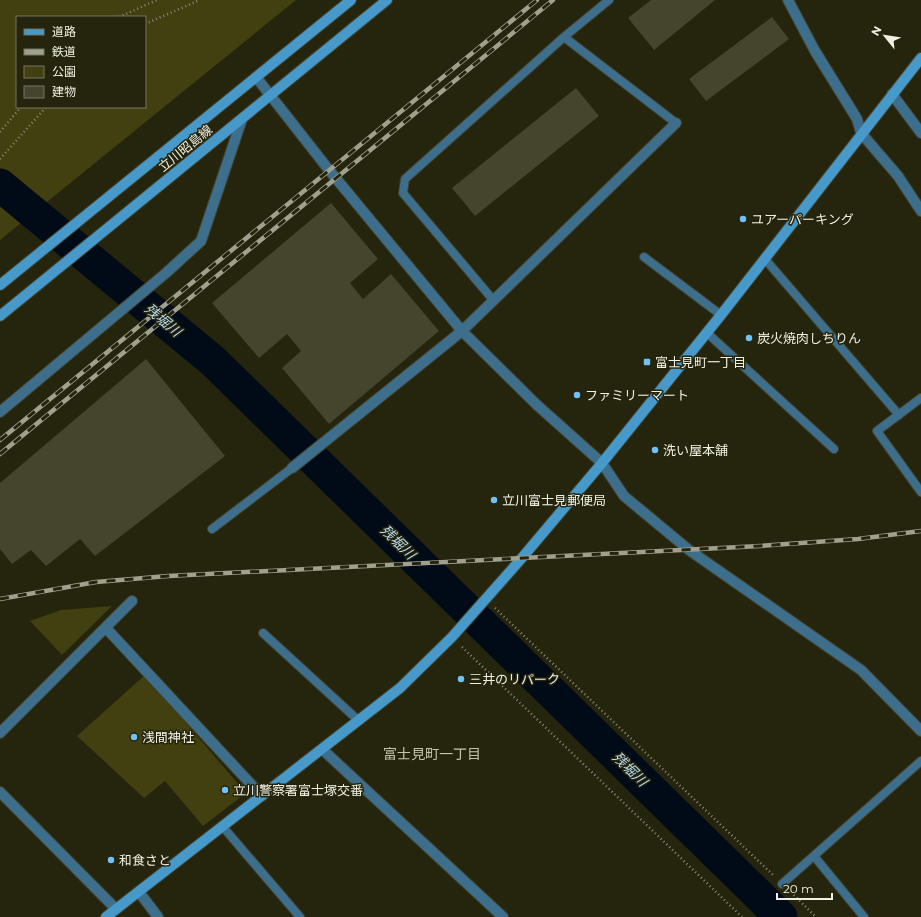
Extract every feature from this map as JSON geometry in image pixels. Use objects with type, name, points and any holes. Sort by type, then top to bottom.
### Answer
[{"type":"main road","name":"立川昭島線","points":[[0,285],[351,0]]},
{"type":"main road","name":"立川昭島線","points":[[0,316],[386,0]]},
{"type":"main road","points":[[106,917],[323,750],[400,688],[452,637],[602,463],[721,315],[861,133],[921,58]]},
{"type":"street","points":[[788,0],[815,51],[857,119],[861,133],[898,176],[921,210]]},
{"type":"street","points":[[256,77],[329,170],[462,332],[537,405],[602,463],[624,496],[689,550],[861,670],[921,732]]},
{"type":"street","points":[[892,94],[921,133]]},
{"type":"street","points":[[0,412],[166,273],[201,241],[242,119]]},
{"type":"street","points":[[292,468],[462,332],[676,123]]},
{"type":"street","points":[[0,733],[132,601]]},
{"type":"street","points":[[106,628],[262,796]]},
{"type":"street","points":[[323,750],[503,917]]},
{"type":"street","points":[[0,792],[116,909]]},
{"type":"street","points":[[139,892],[158,917]]},
{"type":"lane","points":[[494,301],[403,192],[404,179],[564,37],[610,0]]},
{"type":"lane","points":[[564,37],[676,123]]},
{"type":"lane","points":[[644,257],[721,315]]},
{"type":"lane","points":[[765,259],[899,415]]},
{"type":"lane","points":[[706,332],[834,450]]},
{"type":"lane","points":[[921,398],[877,431],[921,492]]},
{"type":"lane","points":[[212,529],[292,468]]},
{"type":"lane","points":[[263,633],[359,721]]},
{"type":"lane","points":[[782,884],[921,761]]},
{"type":"lane","points":[[223,827],[300,917]]},
{"type":"lane","points":[[814,856],[864,917]]},
{"type":"path","points":[[121,16],[157,0]]},
{"type":"path","points":[[146,24],[200,0]]},
{"type":"path","points":[[0,132],[20,108]]},
{"type":"path","points":[[0,159],[45,108]]},
{"type":"path","points":[[486,599],[816,917]]},
{"type":"path","points":[[452,637],[742,917]]},
{"type":"green space","points":[[0,0],[296,0],[0,240]]},
{"type":"green space","points":[[112,606],[62,655],[30,621],[61,610]]},
{"type":"green space","points":[[145,675],[246,793],[203,826],[165,781],[144,798],[77,736]]},
{"type":"building","points":[[651,0],[715,0],[654,50],[628,18]]},
{"type":"building","points":[[772,17],[789,39],[706,101],[689,79]]},
{"type":"building","points":[[576,88],[599,116],[475,216],[452,188]]},
{"type":"building","points":[[331,203],[378,259],[350,283],[363,299],[391,274],[439,331],[329,424],[282,368],[301,351],[287,334],[259,358],[212,303]]},
{"type":"building","points":[[146,359],[225,456],[95,556],[80,539],[46,566],[31,550],[12,564],[0,549],[0,483]]},
{"type":"waterway","name":"残堀川","points":[[0,185],[213,361],[781,917]]},
{"type":"railway","points":[[0,440],[537,0]]},
{"type":"railway","points":[[0,454],[553,0]]},
{"type":"railway","points":[[0,599],[96,582],[168,576],[760,546],[858,539],[921,531]]},
{"type":"place","name":"ユアーパーキング","points":[[743,219]]},
{"type":"place","name":"炭火焼肉しちりん","points":[[749,338]]},
{"type":"place","name":"富士見町一丁目","points":[[647,362]]},
{"type":"place","name":"ファミリーマート","points":[[577,395]]},
{"type":"place","name":"洗い屋本舗","points":[[655,450]]},
{"type":"place","name":"立川富士見郵便局","points":[[494,500]]},
{"type":"place","name":"三井のリパーク","points":[[461,679]]},
{"type":"place","name":"浅間神社","points":[[134,737]]},
{"type":"place","name":"立川警察署富士塚交番","points":[[225,790]]},
{"type":"place","name":"和食さと","points":[[111,860]]},
{"type":"district","name":"富士見町一丁目","points":[[432,754]]}]
